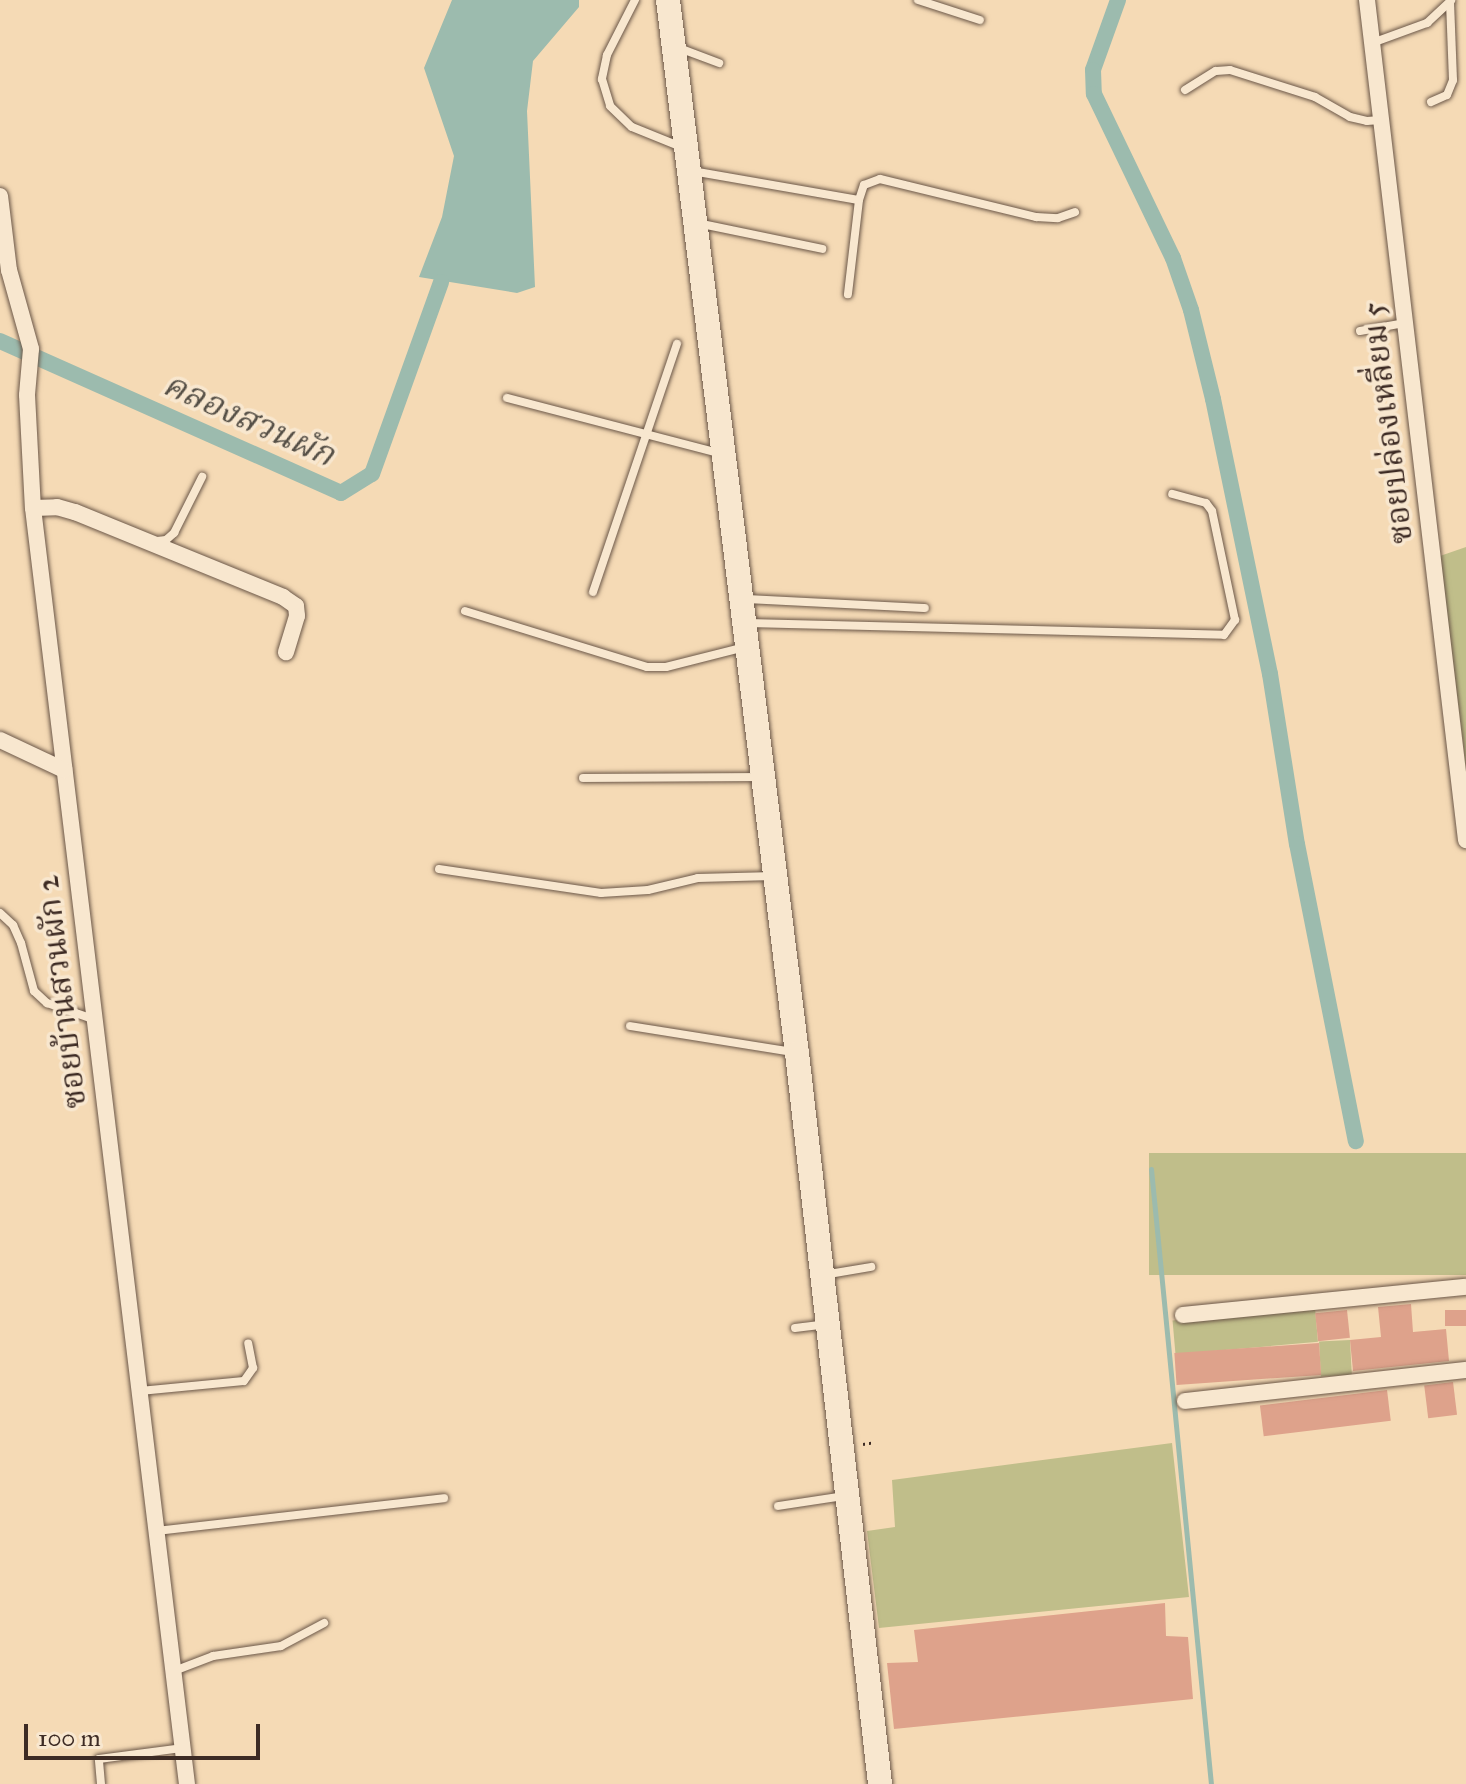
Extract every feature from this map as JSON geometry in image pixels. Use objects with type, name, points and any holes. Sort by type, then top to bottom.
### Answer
[{"type":"street","points":[[668,0],[797,1053],[880,1784]]},
{"type":"street","name":"ซอยปล่องเหลี่ยม 5","points":[[1367,0],[1466,840]]},
{"type":"street","name":"ซอยบ้านสวนผัก 2","points":[[0,196],[9,270],[31,349],[28,367],[33,508],[187,1784]]},
{"type":"street","points":[[33,508],[57,507],[75,512],[296,606],[297,616],[286,652]]},
{"type":"street","points":[[0,740],[64,770]]},
{"type":"street","points":[[1183,1315],[1466,1287]]},
{"type":"street","points":[[1185,1401],[1466,1370]]},
{"type":"lane","points":[[635,0],[607,55],[602,79],[610,106],[632,127],[690,160],[859,200]]},
{"type":"lane","points":[[918,0],[980,20]]},
{"type":"lane","points":[[1372,43],[1427,23],[1451,2]]},
{"type":"lane","points":[[1431,102],[1447,95],[1453,80],[1451,2]]},
{"type":"lane","points":[[675,47],[719,63]]},
{"type":"lane","points":[[1185,90],[1216,71],[1230,70],[1315,97],[1350,117],[1380,120]]},
{"type":"lane","points":[[848,294],[859,200],[864,185],[880,179],[1036,217],[1058,218],[1075,212]]},
{"type":"lane","points":[[696,223],[822,249]]},
{"type":"lane","points":[[1360,331],[1405,323]]},
{"type":"lane","points":[[593,592],[677,344]]},
{"type":"lane","points":[[507,398],[723,454]]},
{"type":"lane","points":[[148,542],[166,540],[174,533],[202,477]]},
{"type":"lane","points":[[743,623],[1224,635],[1235,620],[1212,511],[1206,503],[1172,494]]},
{"type":"lane","points":[[465,611],[647,667],[666,667],[743,623],[925,608]]},
{"type":"lane","points":[[583,778],[762,777]]},
{"type":"lane","points":[[439,869],[601,893],[648,890],[698,878],[774,876]]},
{"type":"lane","points":[[0,913],[13,925],[21,943],[34,991],[47,1003],[93,1019]]},
{"type":"lane","points":[[630,1026],[797,1053]]},
{"type":"lane","points":[[822,1275],[871,1267]]},
{"type":"lane","points":[[795,1328],[827,1324]]},
{"type":"lane","points":[[139,1391],[244,1381],[253,1368],[248,1343]]},
{"type":"lane","points":[[778,1506],[845,1496]]},
{"type":"lane","points":[[155,1532],[444,1498]]},
{"type":"lane","points":[[173,1672],[213,1656],[281,1646],[324,1623]]},
{"type":"lane","points":[[101,1784],[99,1759],[183,1748]]},
{"type":"shaded area","points":[[452,0],[579,0],[579,7],[533,61],[527,111],[535,287],[517,293],[419,277],[442,217],[454,156],[424,68]]},
{"type":"shaded area","points":[[1466,547],[1466,767],[1440,556]]},
{"type":"shaded area","points":[[1149,1153],[1466,1153],[1466,1275],[1149,1275]]},
{"type":"shaded area","points":[[1315,1308],[1318,1342],[1176,1354],[1173,1320]]},
{"type":"shaded area","points":[[1350,1340],[1352,1375],[1321,1377],[1319,1342]]},
{"type":"shaded area","points":[[1172,1443],[1189,1597],[879,1628],[867,1531],[895,1527],[892,1480]]},
{"type":"building","points":[[1411,1304],[1413,1332],[1446,1329],[1449,1361],[1353,1371],[1350,1340],[1381,1337],[1378,1307]]},
{"type":"building","points":[[1347,1310],[1350,1338],[1318,1341],[1315,1313]]},
{"type":"building","points":[[1445,1310],[1466,1310],[1466,1326],[1445,1326]]},
{"type":"building","points":[[1319,1343],[1321,1375],[1177,1385],[1174,1353]]},
{"type":"building","points":[[1453,1382],[1457,1415],[1428,1418],[1424,1386]]},
{"type":"building","points":[[1387,1390],[1391,1421],[1264,1436],[1260,1406]]},
{"type":"building","points":[[1165,1603],[1166,1636],[1188,1637],[1193,1699],[894,1729],[887,1663],[918,1662],[914,1630]]},
{"type":"waterway","points":[[1118,0],[1093,70],[1094,94],[1173,258],[1191,310],[1213,399],[1270,674],[1297,844],[1356,1141]]},
{"type":"waterway","name":"คลองสวนผัก","points":[[0,341],[341,493],[372,474],[441,282]]},
{"type":"waterway","points":[[1151,1169],[1211,1784]]}]
